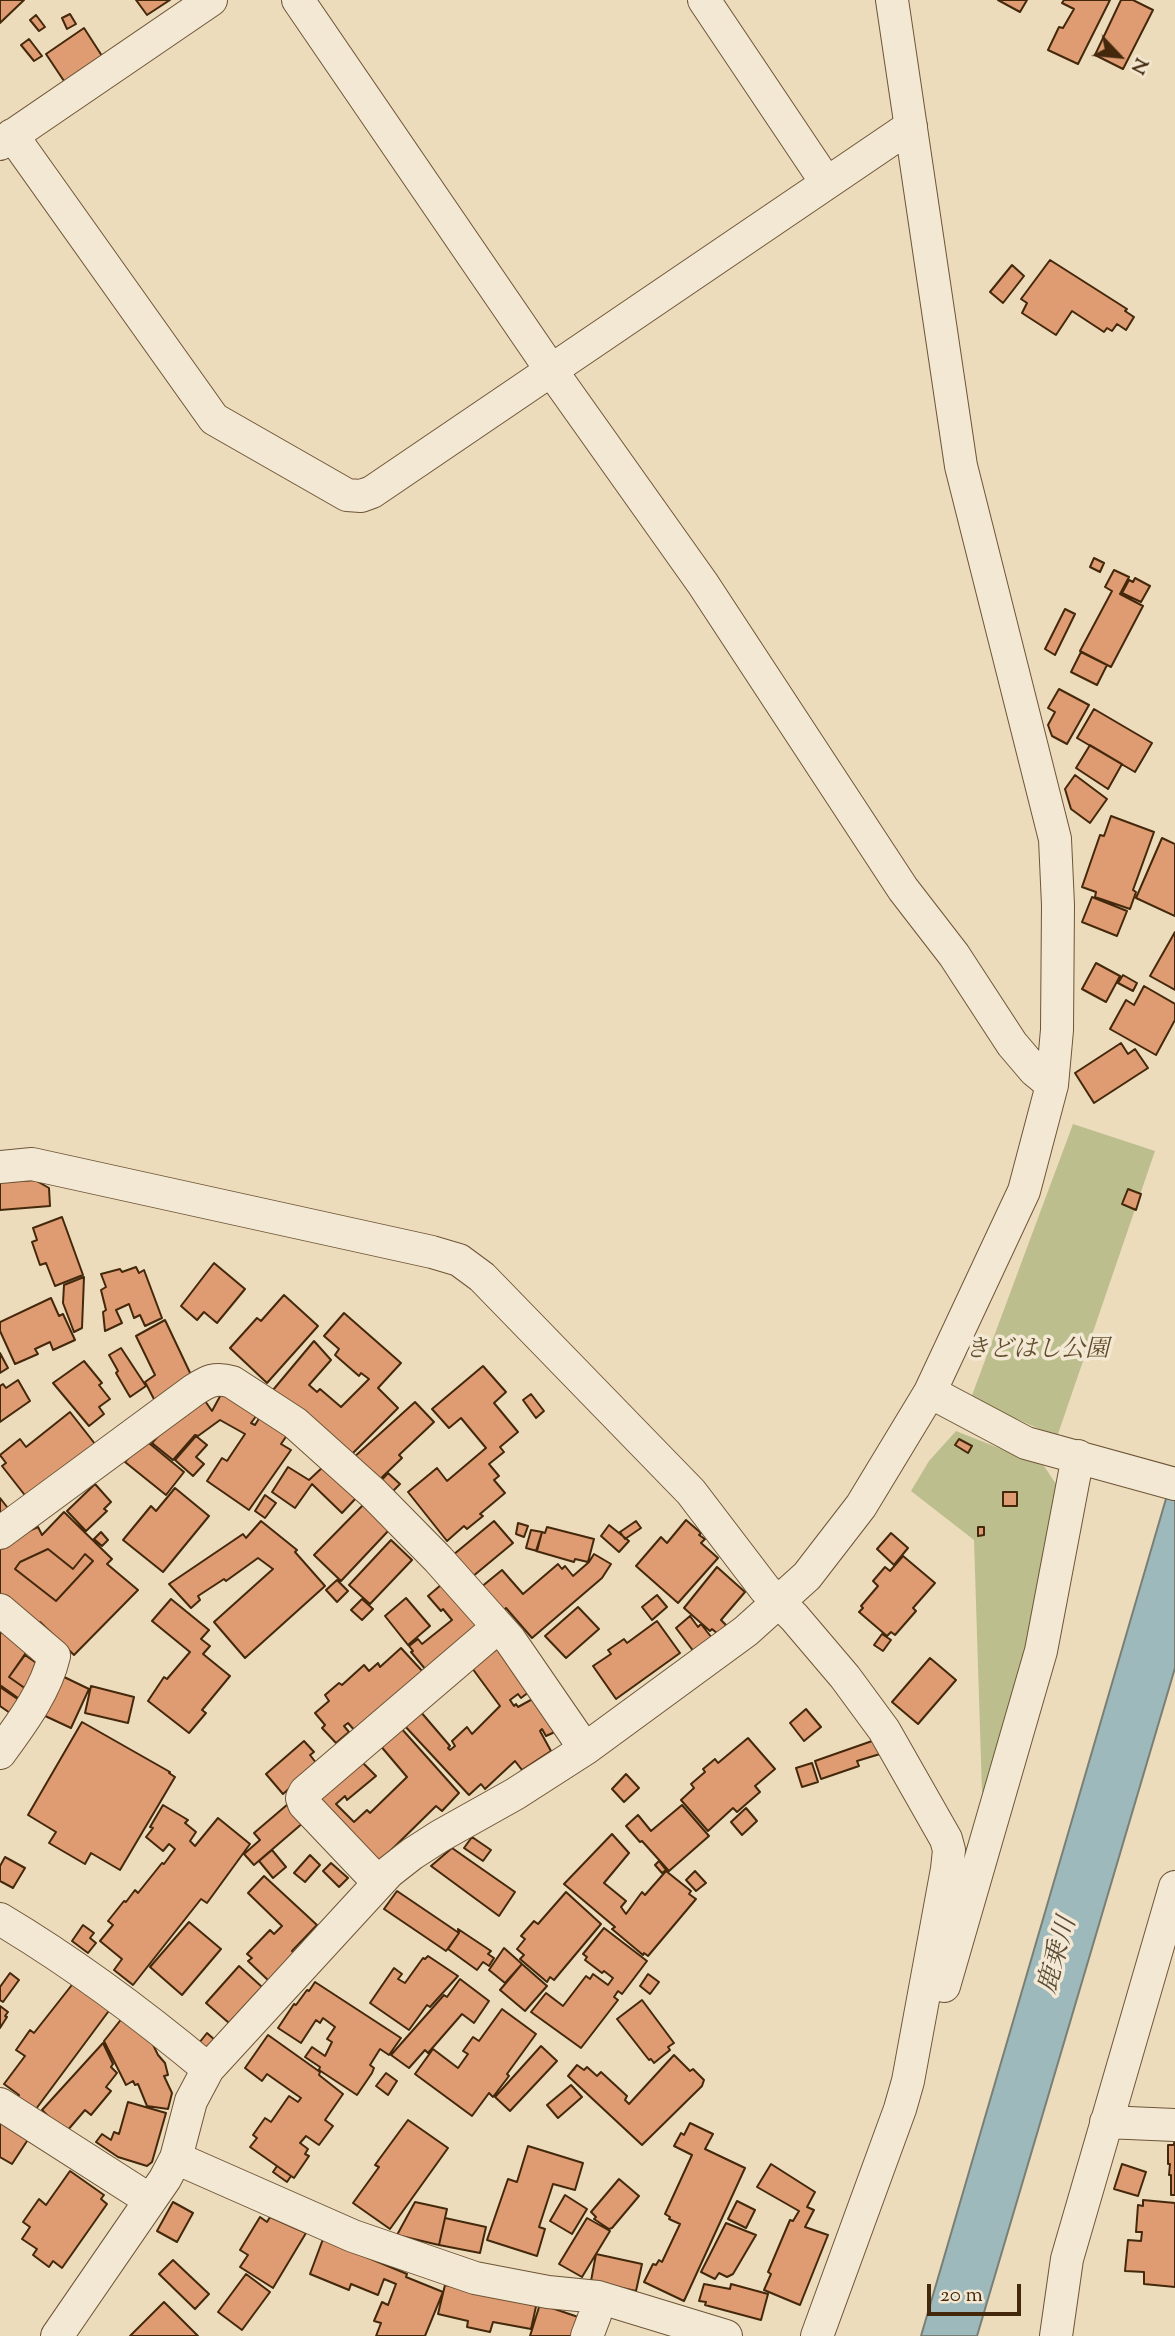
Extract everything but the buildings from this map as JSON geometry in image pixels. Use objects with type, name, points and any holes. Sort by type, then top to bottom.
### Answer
[{"type":"street","points":[[211,0],[6,140],[214,419],[347,495],[361,496],[372,492],[912,126]]},
{"type":"street","points":[[298,0],[551,370],[703,584],[903,890],[954,955],[1012,1044],[1035,1071],[1052,1085]]},
{"type":"street","points":[[704,0],[826,182]]},
{"type":"street","points":[[57,2336],[165,2179],[176,2158],[191,2101],[208,2069],[379,1883],[412,1854],[515,1794],[585,1748],[746,1631],[807,1576],[861,1506],[930,1392],[1024,1191],[1052,1085],[1057,1030],[1058,905],[1055,839],[961,466],[892,0]]},
{"type":"street","points":[[0,1167],[32,1164],[432,1252],[459,1260],[482,1277],[691,1492],[765,1589],[780,1602],[845,1677],[884,1730],[946,1839],[949,1850],[947,1869],[908,2081]]},
{"type":"street","points":[[0,1533],[194,1390],[210,1380],[220,1379],[242,1388],[295,1423],[373,1493],[439,1559],[510,1640],[585,1748]]},
{"type":"street","points":[[930,1392],[1026,1443],[1175,1484]]},
{"type":"street","points":[[817,2336],[944,1985],[1041,1651],[1092,1460]]},
{"type":"street","points":[[0,1610],[54,1656],[51,1670],[22,1723],[0,1753]]},
{"type":"street","points":[[379,1883],[304,1804],[302,1798],[305,1792],[498,1627]]},
{"type":"street","points":[[1056,2336],[1067,2259],[1175,1887]]},
{"type":"street","points":[[0,1919],[72,1964],[155,2025],[208,2069]]},
{"type":"street","points":[[0,2104],[150,2200]]},
{"type":"street","points":[[1106,2122],[1175,2124]]},
{"type":"street","points":[[176,2158],[353,2236],[475,2278],[548,2292],[598,2297],[726,2336]]},
{"type":"street","points":[[587,2336],[598,2297]]},
{"type":"green space","name":"きどはし公園","points":[[1073,1124],[1155,1151],[1057,1437],[971,1398]]},
{"type":"green space","name":"きどはし公園","points":[[956,1431],[1044,1466],[1056,1484],[1032,1641],[990,1792],[982,1792],[974,1540],[911,1491],[929,1461]]},
{"type":"water","name":"鹿乗川","points":[[1175,1468],[1175,1668],[977,2336],[921,2336]]}]
